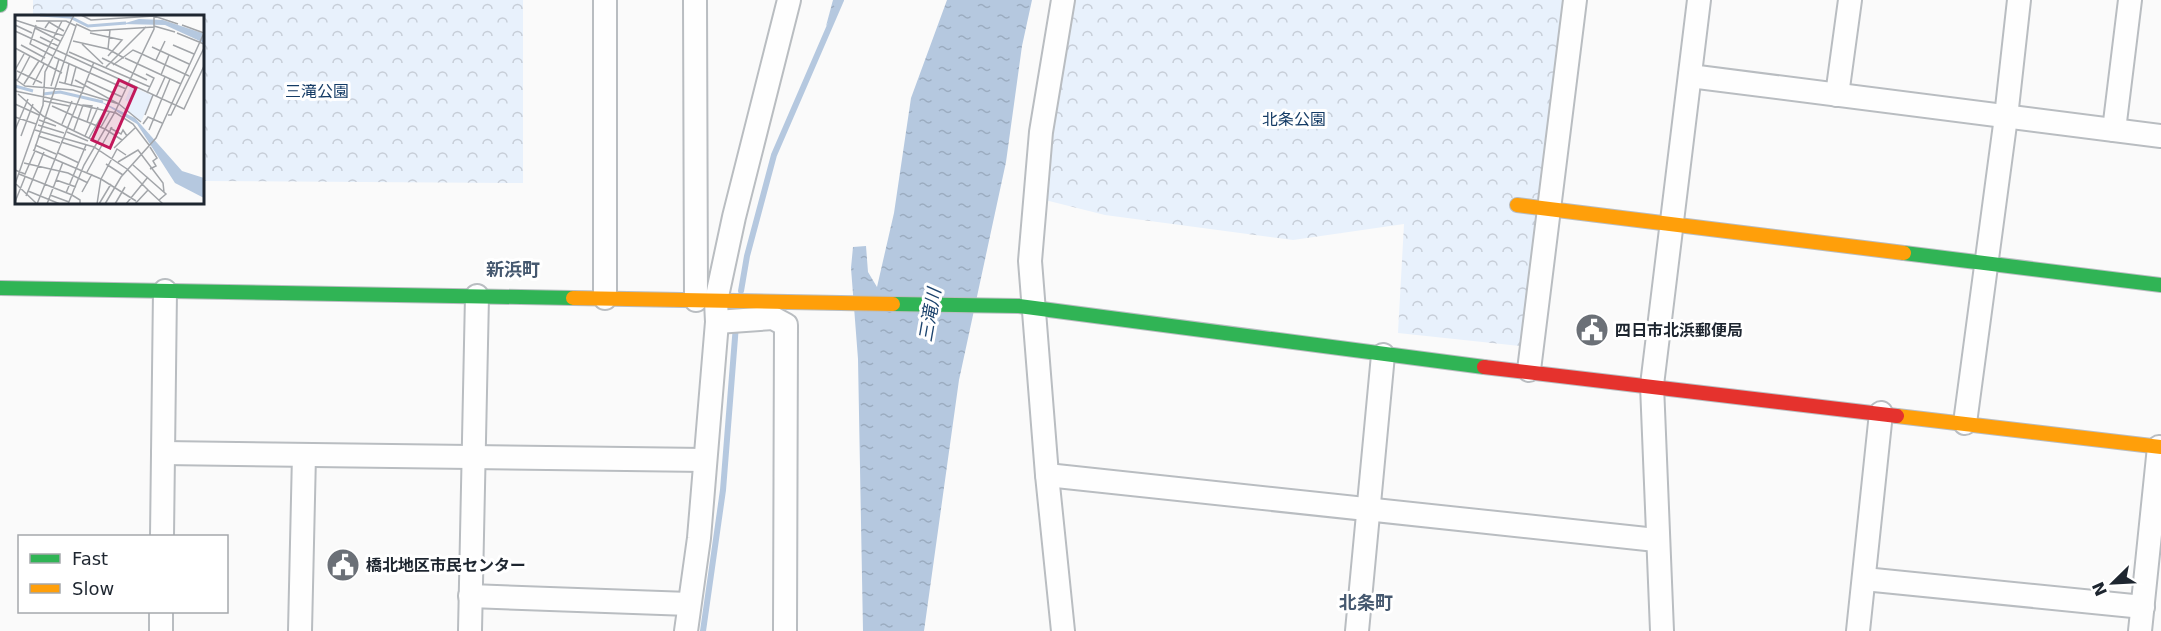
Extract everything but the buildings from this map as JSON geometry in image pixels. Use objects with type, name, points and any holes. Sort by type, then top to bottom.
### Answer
[{"type":"street","points":[[0,0],[0,5]]},
{"type":"street","points":[[605,0],[605,298]]},
{"type":"street","points":[[686,631],[699,538],[715,309],[695,0]]},
{"type":"street","points":[[715,309],[734,217],[789,0]]},
{"type":"street","points":[[1063,0],[1041,132],[1026,308],[1047,475],[1063,631]]},
{"type":"street","points":[[1529,370],[1575,0]]},
{"type":"street","points":[[1662,631],[1656,540],[1652,386],[1699,0]]},
{"type":"street","points":[[1837,95],[1850,0]]},
{"type":"street","points":[[1965,423],[2006,117],[2019,0]]},
{"type":"street","points":[[2114,130],[2130,0]]},
{"type":"street","points":[[1690,76],[2161,136]]},
{"type":"street","points":[[1517,205],[2161,285]]},
{"type":"street","points":[[0,288],[605,298],[715,309],[1026,308],[1383,355],[1529,370],[2160,447],[2140,631]]},
{"type":"street","points":[[162,535],[165,291]]},
{"type":"street","points":[[470,631],[477,296]]},
{"type":"street","points":[[715,309],[751,319],[773,318],[786,325],[785,631]]},
{"type":"street","points":[[1357,631],[1383,355]]},
{"type":"street","points":[[1858,631],[1881,413]]},
{"type":"street","points":[[163,453],[705,460]]},
{"type":"street","points":[[300,631],[303,455]]},
{"type":"street","points":[[1047,475],[1656,540]]},
{"type":"street","points":[[1864,579],[2143,608]]},
{"type":"street","points":[[470,596],[689,604]]},
{"type":"street","points":[[161,631],[162,613]]},
{"type":"green space","name":"三滝公園","points":[[33,0],[523,0],[523,183],[204,181],[204,15],[33,15]]},
{"type":"green space","name":"北条公園","points":[[1071,0],[1564,0],[1520,346],[1398,333],[1404,224],[1293,240],[1105,215],[1045,200],[1064,38]]},
{"type":"water","points":[[833,0],[844,0],[826,26]]},
{"type":"water","name":"三滝川","points":[[947,0],[1032,0],[1022,46],[1006,162],[959,380],[924,631],[863,631],[858,359],[851,268],[853,247],[866,246],[868,272],[877,287],[894,213],[911,98]]},
{"type":"waterway","points":[[741,291],[747,256],[774,155],[841,0]]},
{"type":"waterway","points":[[703,631],[723,490],[736,325]]},
{"type":"traffic: fast","points":[[0,0],[0,5]]},
{"type":"traffic: fast","points":[[1904,253],[2161,285]]},
{"type":"traffic: fast","points":[[0,288],[573,298]]},
{"type":"traffic: fast","points":[[893,304],[1019,306],[1484,367]]},
{"type":"traffic: slow","points":[[1517,205],[1904,253]]},
{"type":"traffic: slow","points":[[573,298],[893,304]]},
{"type":"traffic: slow","points":[[1897,416],[2161,447]]},
{"type":"traffic: jam","points":[[1484,367],[1897,416]]},
{"type":"place","name":"四日市北浜郵便局","points":[[1592,330]]},
{"type":"place","name":"橋北地区市民センター","points":[[343,565]]},
{"type":"district","name":"新浜町","points":[[513,270]]},
{"type":"district","name":"北条町","points":[[1366,603]]}]
